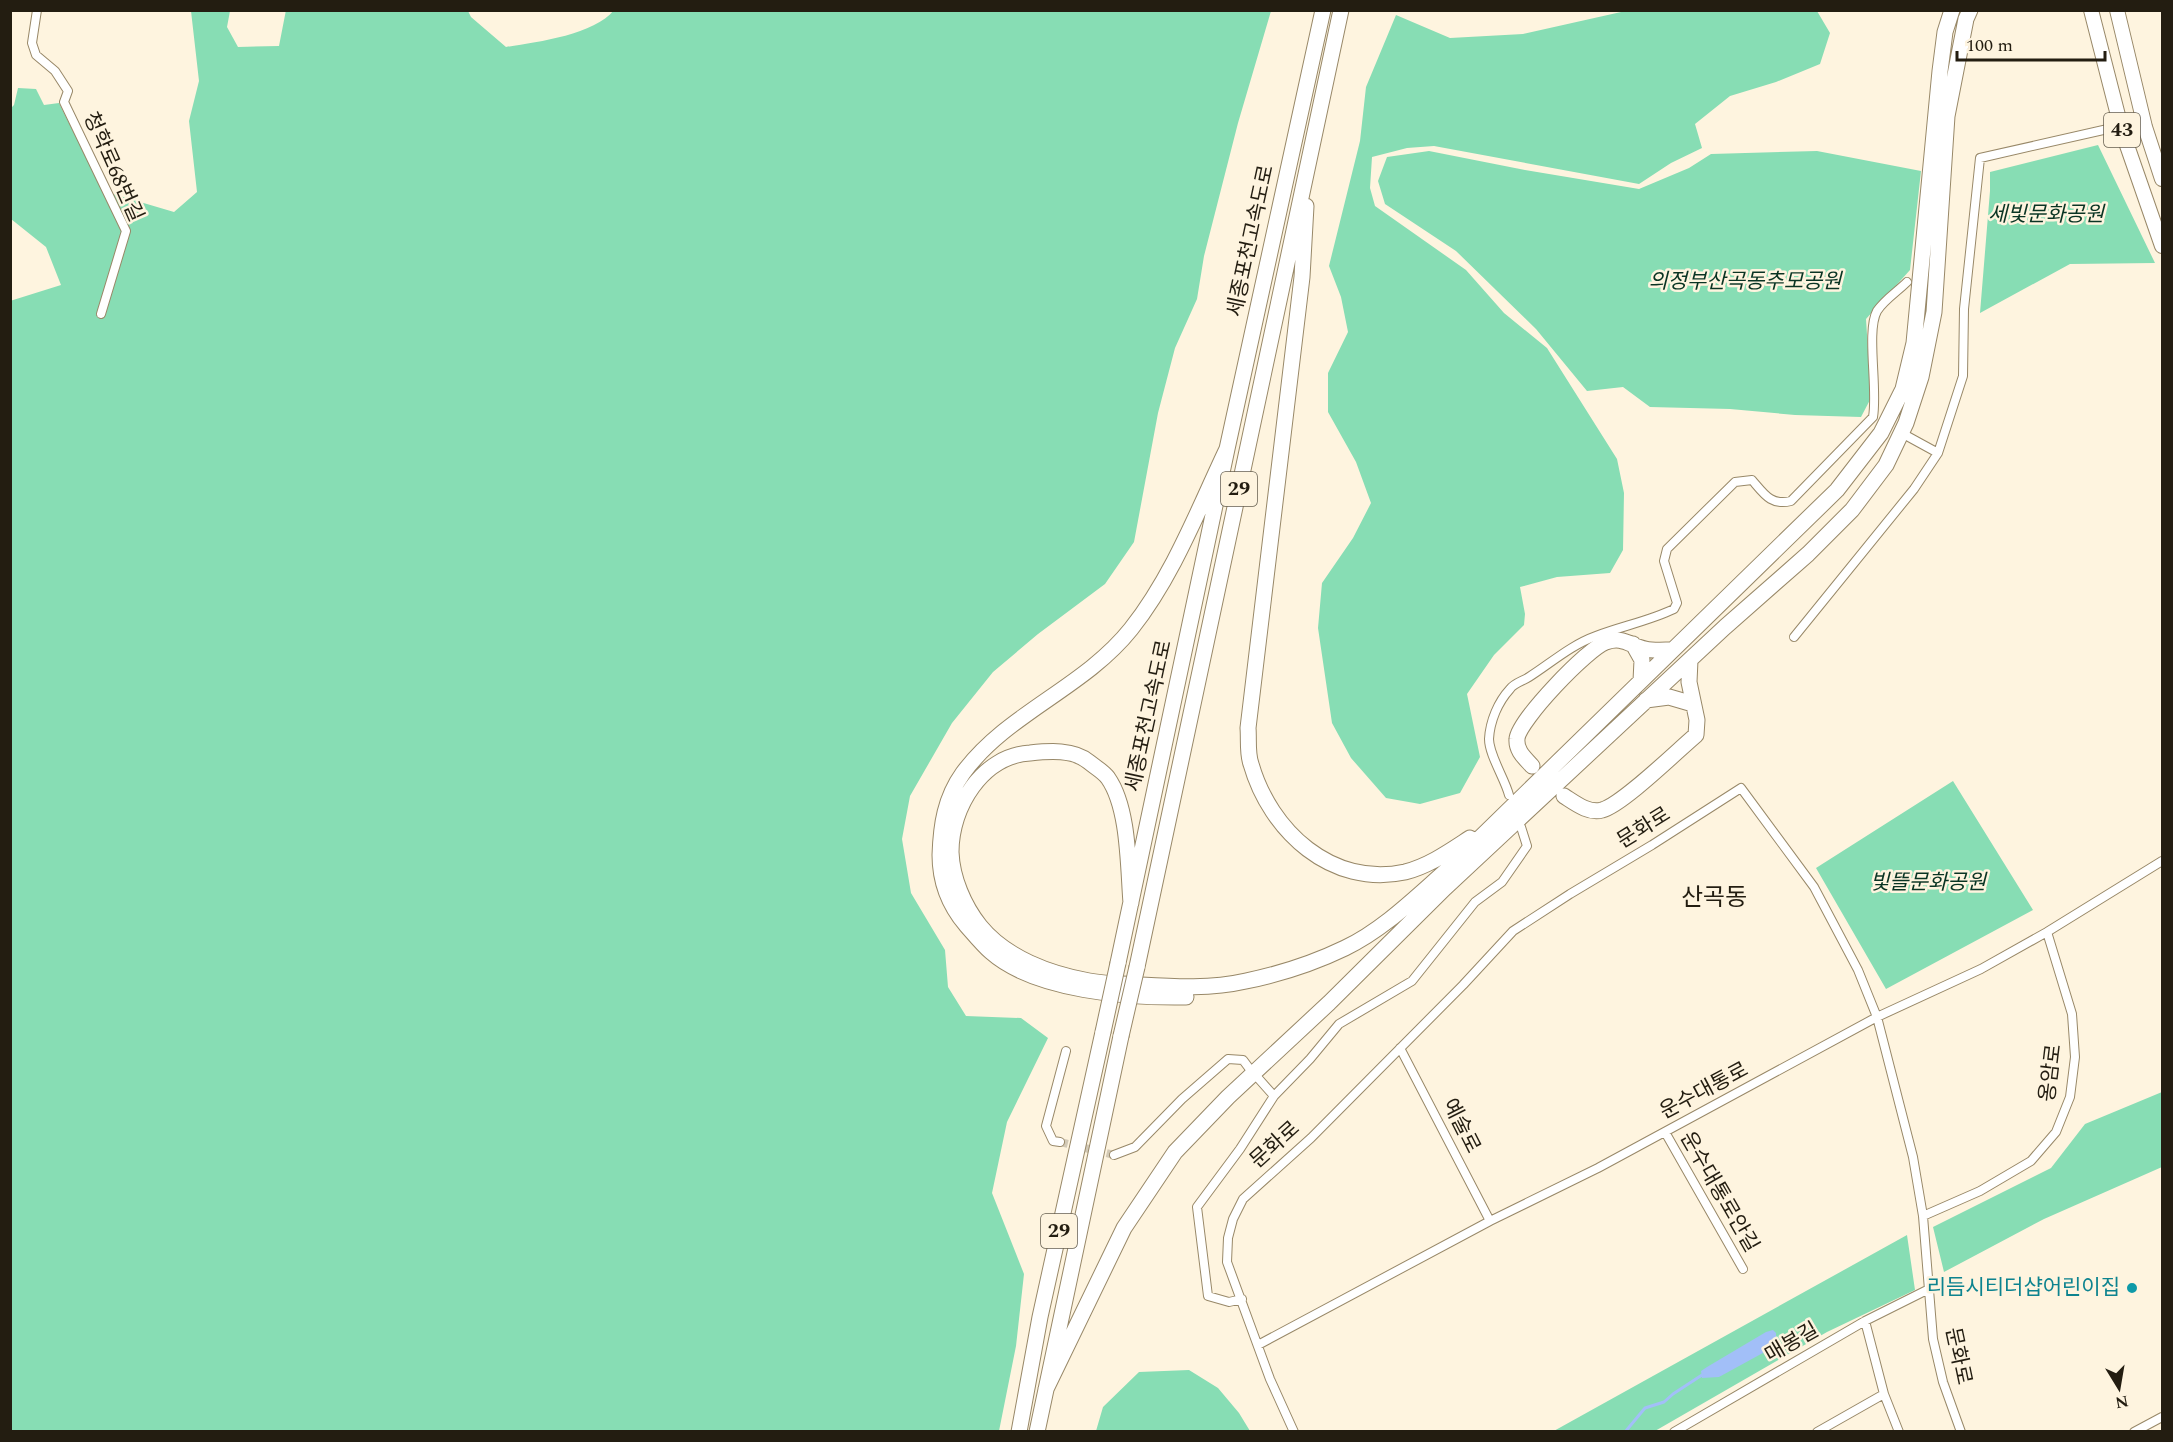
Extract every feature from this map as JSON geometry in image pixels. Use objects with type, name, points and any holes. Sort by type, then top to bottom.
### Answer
[{"type":"highway","name":"세종포천고속도로","points":[[1019,1431],[1040,1317],[1323,10]]},
{"type":"highway","name":"세종포천고속도로","points":[[1037,1431],[1341,10]]},
{"type":"highway","points":[[1131,903],[1123,813],[1107,777],[1085,758],[1056,751],[1022,753],[1000,762],[981,776],[968,792],[956,820],[951,852],[965,903],[981,927],[1000,944],[1025,961],[1090,981],[1190,988],[1245,982],[1293,969],[1347,947],[1389,919],[1447,870],[1837,490],[1881,433],[1903,389],[1914,342],[1940,71],[1945,32],[1952,10]]},
{"type":"highway","points":[[1046,1389],[1124,1228],[1175,1152],[1228,1097],[1329,1003],[1445,888],[1646,700],[1808,554],[1852,510],[1886,465],[1906,423],[1921,377],[1934,312],[1947,116],[1966,19],[1970,10]]},
{"type":"highway","points":[[1309,155],[1302,277],[1248,728],[1250,763],[1264,799],[1282,826],[1317,857],[1345,869],[1372,874],[1404,872],[1426,864],[1455,848],[1502,816]]},
{"type":"highway","points":[[1227,449],[1157,593],[1130,630],[1109,653],[1075,682],[986,747],[962,774],[945,806],[940,833],[940,868],[945,890],[955,911],[992,953],[1020,970],[1074,988],[1155,997],[1206,996],[1239,993],[1320,969],[1365,947],[1445,888]]},
{"type":"highway","points":[[1532,766],[1519,752],[1516,738],[1522,724],[1536,706],[1578,663],[1603,642],[1621,639],[1646,650],[1672,650]]},
{"type":"highway","points":[[1633,644],[1642,660],[1641,681]]},
{"type":"highway","points":[[1564,796],[1591,811],[1602,810],[1621,800],[1696,735],[1697,720],[1689,682],[1690,660]]},
{"type":"highway","points":[[1646,700],[1669,697],[1693,704]]},
{"type":"main road","name":"43","points":[[2091,10],[2121,126],[2139,184],[2163,246]]},
{"type":"main road","name":"43","points":[[2117,10],[2145,127],[2163,179]]},
{"type":"street","name":"청학로68번길","points":[[37,10],[32,43],[36,55],[55,71],[68,91],[64,102],[126,231],[101,314]]},
{"type":"street","points":[[1794,637],[1914,489],[1938,453],[1963,376],[1964,309],[1980,158],[2121,126]]},
{"type":"street","points":[[1509,795],[1489,740],[1497,706],[1511,686],[1526,679],[1580,642],[1655,618],[1674,609],[1677,603],[1664,561],[1667,549],[1735,482],[1752,480],[1769,500],[1782,504],[1791,501],[1877,419],[1872,326],[1878,310],[1907,282]]},
{"type":"street","points":[[1907,436],[1938,453]]},
{"type":"street","name":"문화로","points":[[1294,1431],[1270,1379],[1227,1262],[1228,1238],[1233,1219],[1243,1199],[1311,1138],[1514,931],[1741,788],[1814,887],[1858,970],[1877,1017],[1913,1157],[1923,1216],[1934,1339],[1943,1382],[1961,1431]]},
{"type":"street","points":[[1242,1299],[1229,1302],[1208,1296],[1197,1207],[1240,1149],[1274,1096],[1310,1059],[1339,1024],[1412,981],[1475,902],[1502,882],[1527,846],[1521,827]]},
{"type":"street","name":"운수대통로","points":[[1258,1345],[1490,1221],[1598,1168],[1877,1017],[1981,969],[2047,932],[2163,861]]},
{"type":"street","name":"옹암로","points":[[1923,1216],[1980,1191],[2031,1161],[2056,1132],[2070,1097],[2075,1058],[2072,1014],[2047,932]]},
{"type":"street","name":"예술로","points":[[1400,1048],[1490,1221]]},
{"type":"street","points":[[1060,1142],[1053,1141],[1046,1126],[1066,1051]]},
{"type":"street","points":[[1114,1155],[1135,1148],[1182,1099],[1228,1059],[1243,1060],[1249,1068]]},
{"type":"street","points":[[1258,1078],[1274,1096]]},
{"type":"street","name":"운수대통로안길","points":[[1665,1132],[1743,1269]]},
{"type":"street","name":"매봉길","points":[[1674,1431],[1686,1428],[1865,1321],[1929,1289]]},
{"type":"street","points":[[1865,1321],[1884,1394],[1899,1431]]},
{"type":"street","points":[[1818,1431],[1884,1394]]},
{"type":"street","points":[[2134,1431],[2163,1417]]},
{"type":"green space","points":[[286,10],[468,11],[471,17],[506,47],[549,40],[579,31],[605,19],[614,10],[1271,11],[1238,123],[1204,256],[1197,299],[1175,348],[1158,413],[1134,542],[1105,584],[1038,634],[993,672],[952,723],[910,796],[902,839],[911,893],[945,950],[948,987],[966,1016],[1021,1018],[1048,1038],[1007,1122],[992,1193],[1024,1274],[1016,1346],[999,1431],[11,1431],[10,301],[61,285],[46,247],[11,219],[11,108],[14,105],[18,88],[36,89],[44,105],[59,103],[103,191],[174,212],[197,192],[189,121],[199,81],[191,11],[230,11],[227,27],[238,47],[279,46]]},
{"type":"green space","points":[[1630,10],[1817,11],[1830,33],[1820,64],[1776,82],[1730,96],[1695,124],[1702,148],[1671,163],[1639,184],[1434,146],[1407,148],[1372,157],[1370,188],[1375,206],[1466,270],[1504,313],[1547,348],[1617,459],[1624,493],[1623,550],[1610,573],[1557,577],[1520,587],[1525,614],[1524,625],[1494,655],[1467,694],[1480,757],[1460,793],[1420,804],[1386,798],[1351,758],[1332,723],[1318,628],[1322,583],[1353,538],[1371,503],[1356,462],[1328,412],[1328,373],[1348,332],[1341,297],[1329,266],[1360,141],[1366,87],[1396,15],[1450,38],[1523,34]]},
{"type":"green space","name":"세빛문화공원","points":[[2098,145],[2155,263],[2070,264],[1980,313],[1990,172]]},
{"type":"green space","name":"의정부산곡동추모공원","points":[[1429,151],[1639,189],[1689,168],[1711,154],[1817,151],[1921,171],[1910,270],[1866,319],[1871,398],[1861,417],[1650,407],[1623,387],[1587,391],[1536,329],[1456,251],[1385,204],[1378,181],[1387,157]]},
{"type":"green space","name":"빛뜰문화공원","points":[[1953,781],[2033,910],[1886,989],[1816,868]]},
{"type":"green space","points":[[2162,1092],[2162,1167],[2044,1219],[1944,1272],[1933,1227],[2051,1168],[2085,1124]]},
{"type":"green space","points":[[1907,1235],[1915,1290],[1827,1332],[1655,1431],[1552,1432]]},
{"type":"green space","points":[[1189,1370],[1218,1388],[1239,1413],[1250,1431],[1096,1431],[1103,1407],[1139,1372]]},
{"type":"water","points":[[1773,1330],[1776,1333],[1776,1344],[1772,1348],[1719,1377],[1702,1378],[1701,1371]]},
{"type":"waterway","points":[[1625,1432],[1645,1408],[1664,1402],[1702,1375]]},
{"type":"tunnel","points":[[1060,1142],[1114,1155]]},
{"type":"place","name":"리듬시티더샵어린이집","points":[[2132,1288]]},
{"type":"district","name":"산곡동","points":[[1714,898]]}]
